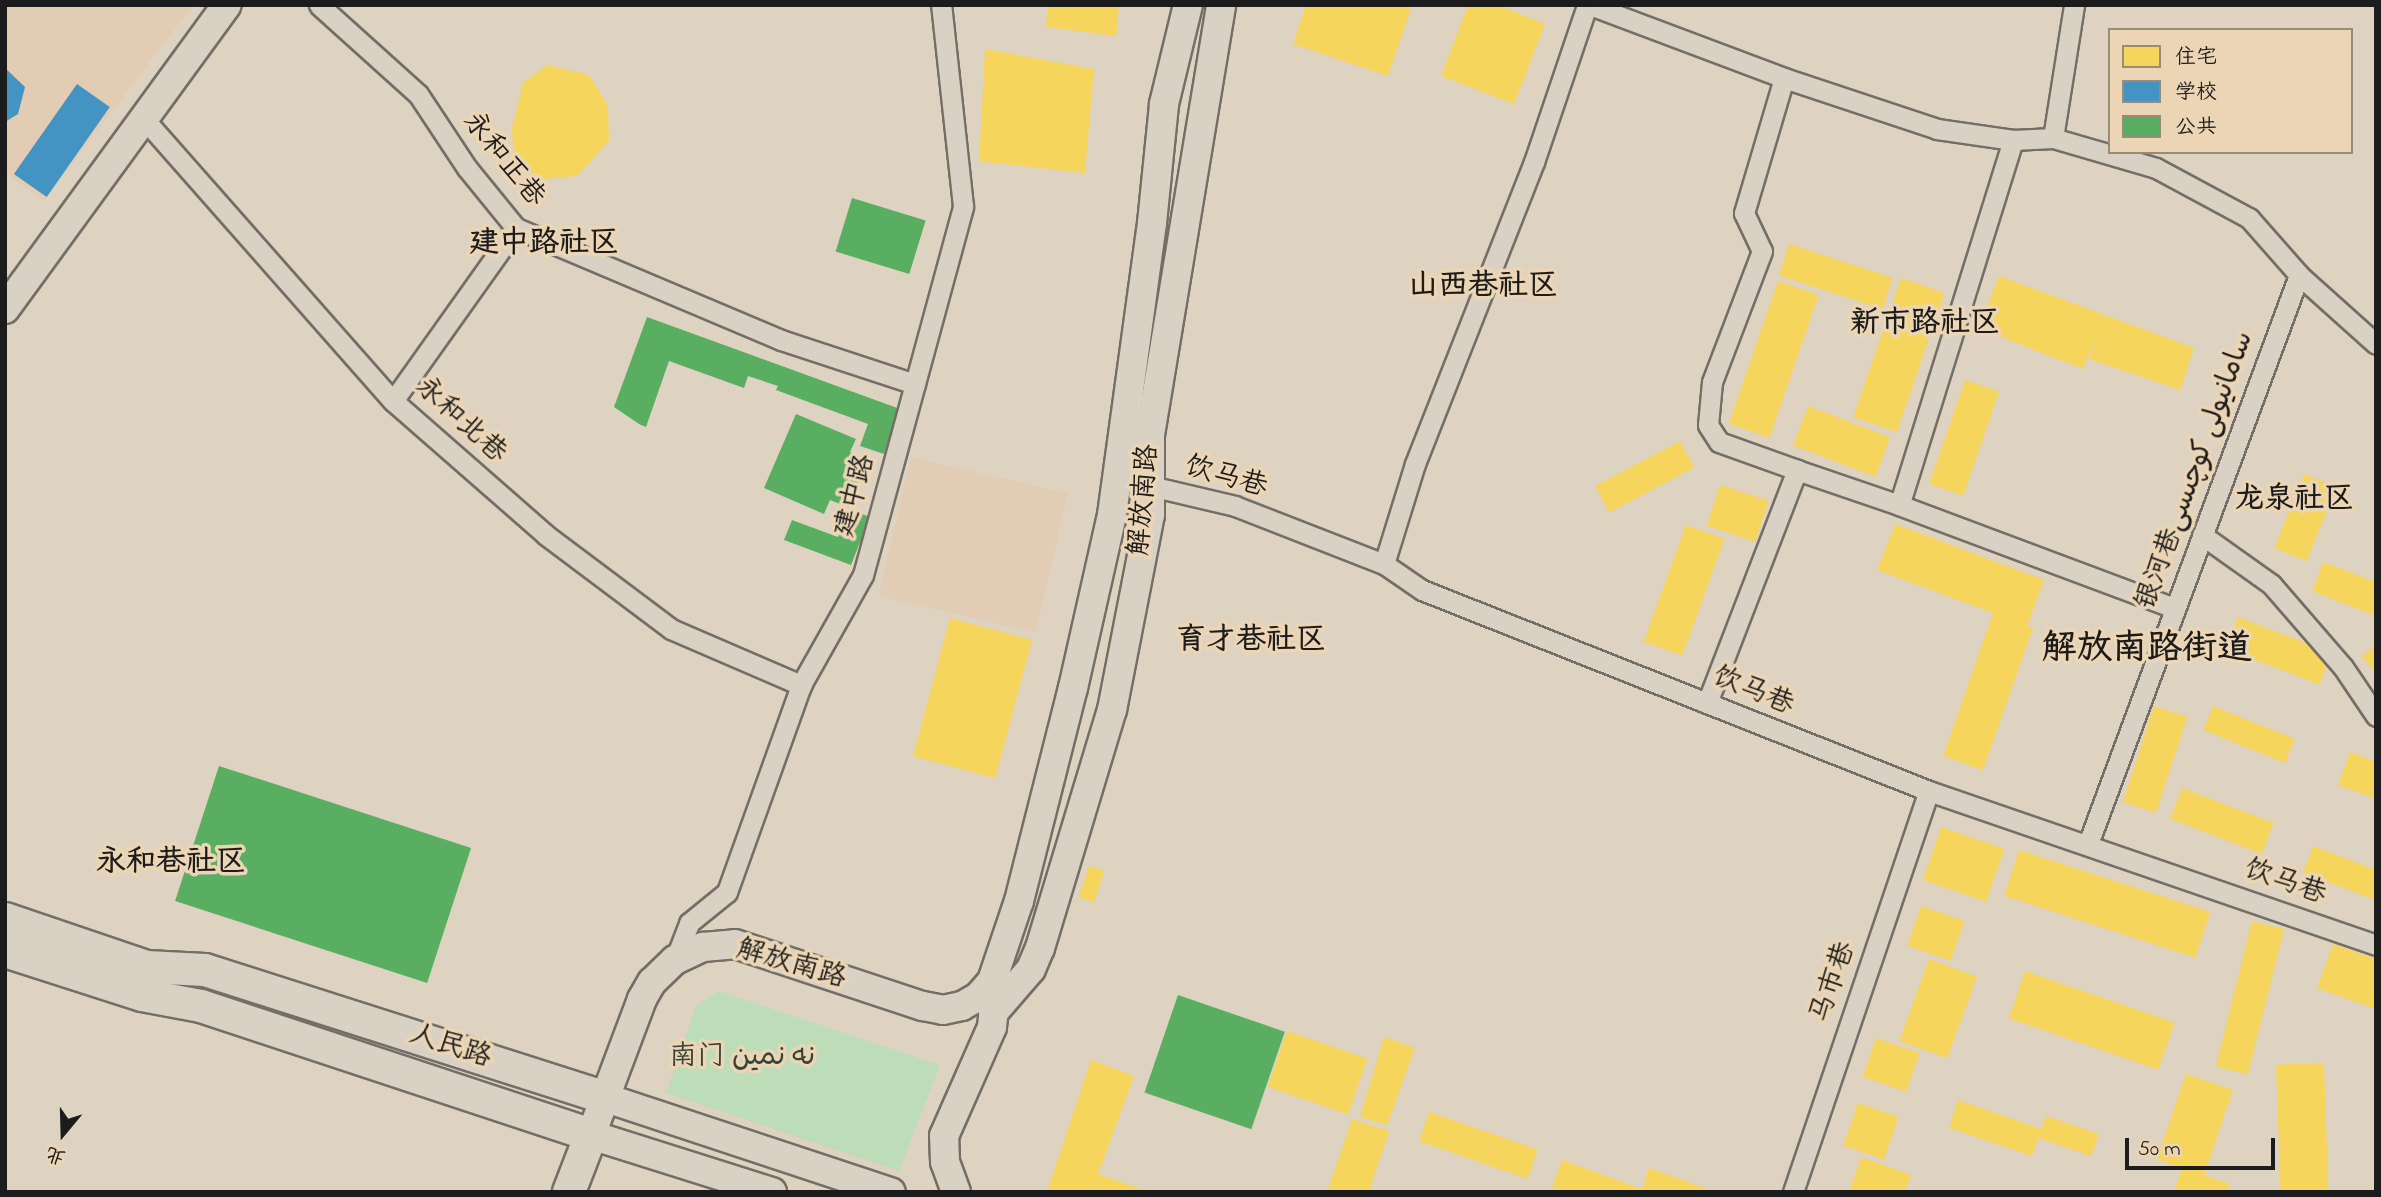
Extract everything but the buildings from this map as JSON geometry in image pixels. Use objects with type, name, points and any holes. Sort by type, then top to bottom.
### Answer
[{"type":"main road","points":[[5,309],[227,5]]},
{"type":"main road","name":"解放南路","points":[[591,1135],[642,999],[652,982],[675,960],[703,947],[735,944],[923,1006],[943,1010],[962,1006],[979,996],[992,981],[1019,901],[1073,688],[1112,514],[1152,223],[1164,104],[1188,5]]},
{"type":"main road","name":"解放南路","points":[[993,1013],[1031,969],[1040,948],[1109,721],[1150,515],[1150,435],[1221,5]]},
{"type":"main road","name":"人民路","points":[[5,919],[147,967],[205,970],[891,1192]]},
{"type":"main road","name":"人民路","points":[[5,951],[142,995],[201,1006],[772,1192]]},
{"type":"main road","name":"解放南路","points":[[956,1192],[945,1162],[944,1136],[992,1027],[998,963]]},
{"type":"main road","points":[[923,1006],[960,1016],[993,1013]]},
{"type":"main road","points":[[569,1192],[591,1135]]},
{"type":"street","name":"永和正巷","points":[[319,5],[418,94],[467,168],[516,228],[781,340],[915,384]]},
{"type":"street","name":"建中路","points":[[675,960],[689,923],[727,892],[801,685],[863,575],[964,206],[941,5]]},
{"type":"street","points":[[1384,565],[1415,464],[1534,162],[1588,5],[1784,78],[1937,129],[2013,140],[2053,138],[2156,168],[2249,218],[2299,275],[2376,344]]},
{"type":"street","points":[[2053,138],[2074,5]]},
{"type":"street","points":[[1784,78],[1744,214],[1762,251],[1712,382],[1708,425],[1719,442],[1899,505],[2175,608]]},
{"type":"street","name":"永和北巷","points":[[145,120],[394,401],[546,535],[671,629],[801,685]]},
{"type":"street","points":[[1899,505],[2013,140]]},
{"type":"street","points":[[394,401],[516,228]]},
{"type":"street","name":"银河巷سامانيولى كوچىسى","points":[[2088,844],[2299,275]]},
{"type":"street","points":[[1707,704],[1797,470]]},
{"type":"street","name":"饮马巷","points":[[1116,478],[1235,506],[1384,565],[1422,590],[1928,791],[2376,945]]},
{"type":"street","points":[[2203,535],[2271,584],[2343,667],[2376,716]]},
{"type":"street","name":"马市巷","points":[[1793,1192],[1928,791]]},
{"type":"shaded area","points":[[5,5],[193,5],[44,201],[5,173]]},
{"type":"shaded area","points":[[911,457],[1068,493],[1036,633],[879,596]]},
{"type":"green space","name":"南门 نە نمين","points":[[719,991],[940,1065],[899,1171],[666,1093],[696,1005]]},
{"type":"district","name":"建中路社区","points":[[544,244]]},
{"type":"district","name":"山西巷社区","points":[[1483,287]]},
{"type":"district","name":"新市路社区","points":[[1925,324]]},
{"type":"district","name":"龙泉社区","points":[[2294,500]]},
{"type":"district","name":"育才巷社区","points":[[1251,641]]},
{"type":"district","name":"解放南路街道","points":[[2147,650]]},
{"type":"district","name":"永和巷社区","points":[[171,863]]}]
